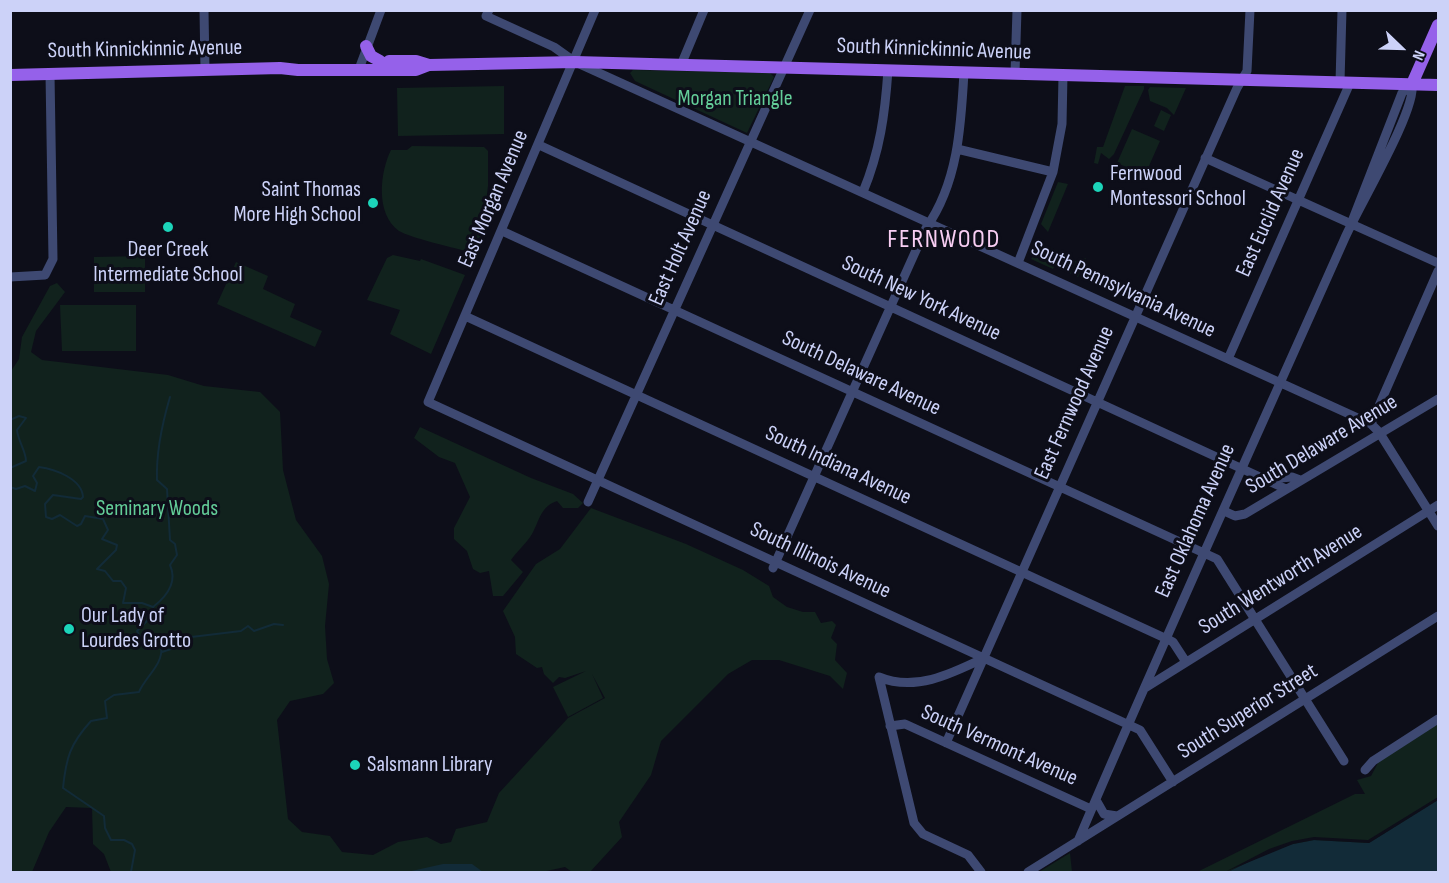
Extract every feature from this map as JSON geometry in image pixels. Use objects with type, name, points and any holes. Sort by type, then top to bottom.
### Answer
[{"type":"main road","name":"East Oklahoma Avenue","points":[[1412,84],[1438,24]]},
{"type":"main road","points":[[366,46],[371,56],[380,61]]},
{"type":"main road","name":"South Kinnickinnic Avenue","points":[[10,75],[280,68],[298,70],[380,61],[416,61],[429,65],[575,62],[1438,85]]},
{"type":"main road","name":"South Kinnickinnic Avenue","points":[[359,65],[416,70],[429,65]]},
{"type":"street","points":[[204,10],[205,70]]},
{"type":"street","points":[[359,65],[381,10]]},
{"type":"street","name":"East Morgan Avenue","points":[[428,402],[575,62],[595,10]]},
{"type":"street","points":[[681,65],[704,10]]},
{"type":"street","name":"East Holt Avenue","points":[[588,502],[810,10]]},
{"type":"street","points":[[1015,73],[1017,10]]},
{"type":"street","name":"East Fernwood Avenue","points":[[946,743],[1205,158],[1247,71],[1250,10]]},
{"type":"street","points":[[1344,10],[1342,21],[1345,82]]},
{"type":"street","name":"South Pennsylvania Avenue","points":[[487,13],[554,48],[575,62],[751,140],[1371,424]]},
{"type":"street","points":[[626,63],[626,77],[631,86]]},
{"type":"street","points":[[863,192],[875,163],[883,129],[888,70]]},
{"type":"street","points":[[775,565],[942,199],[957,149],[964,72]]},
{"type":"street","points":[[10,277],[45,275],[54,255],[50,74]]},
{"type":"street","points":[[1018,263],[1053,172],[1062,124],[1063,75]]},
{"type":"street","name":"East Euclid Avenue","points":[[1228,360],[1298,201],[1345,82]]},
{"type":"street","name":"East Oklahoma Avenue","points":[[1078,841],[1352,222],[1414,94],[1412,84]]},
{"type":"street","name":"South New York Avenue","points":[[539,146],[1286,489]]},
{"type":"street","points":[[957,149],[1053,172]]},
{"type":"street","points":[[1205,158],[1298,201],[1352,222],[1438,263]]},
{"type":"street","name":"South Delaware Avenue","points":[[502,231],[1217,559],[1344,760]]},
{"type":"street","points":[[1438,271],[1371,424],[1379,432],[1438,526]]},
{"type":"street","points":[[1427,298],[1438,292]]},
{"type":"street","name":"South Indiana Avenue","points":[[465,316],[1167,639],[1173,642],[1186,662]]},
{"type":"street","name":"South Delaware Avenue","points":[[1224,511],[1240,516],[1438,399]]},
{"type":"street","name":"South Illinois Avenue","points":[[428,402],[599,480],[775,565],[1129,724],[1140,730],[1173,782]]},
{"type":"street","points":[[1266,479],[1292,477],[1300,480]]},
{"type":"street","name":"South Wentworth Avenue","points":[[1145,688],[1438,505]]},
{"type":"street","name":"South Superior Street","points":[[1028,873],[1438,616]]},
{"type":"street","points":[[981,873],[968,855],[928,837],[914,824],[879,677],[903,683],[926,681],[984,658]]},
{"type":"street","points":[[1365,770],[1373,761],[1438,719]]},
{"type":"street","name":"South Vermont Avenue","points":[[890,726],[905,724],[1091,809]]},
{"type":"street","points":[[1096,800],[1104,813],[1117,816]]},
{"type":"green space","name":"Morgan Triangle","points":[[633,70],[770,73],[774,77],[747,133],[635,81],[630,73]]},
{"type":"green space","points":[[504,86],[504,134],[398,136],[397,88]]},
{"type":"green space","points":[[1125,86],[1144,86],[1144,89],[1114,154],[1109,159],[1101,153],[1098,164],[1094,163],[1097,147],[1103,147]]},
{"type":"green space","points":[[1150,87],[1186,88],[1174,115],[1167,108],[1150,101],[1148,90]]},
{"type":"green space","points":[[1161,110],[1171,115],[1164,131],[1154,126]]},
{"type":"green space","points":[[1132,129],[1160,141],[1145,175],[1117,163]]},
{"type":"green space","points":[[412,146],[484,147],[488,151],[488,186],[481,244],[466,251],[405,234],[391,224],[383,204],[384,170],[391,150],[407,150]]},
{"type":"green space","points":[[1058,182],[1068,184],[1048,232],[1041,224]]},
{"type":"green space","points":[[1041,244],[1061,252],[1053,269],[1031,259]]},
{"type":"green space","points":[[393,255],[420,261],[421,259],[465,275],[431,354],[390,334],[400,310],[367,300],[387,258]]},
{"type":"green space","points":[[145,256],[145,292],[94,292],[94,257]]},
{"type":"green space","points":[[1086,258],[1078,277],[1067,272],[1075,261]]},
{"type":"green space","points":[[236,262],[268,276],[263,289],[295,304],[290,317],[322,331],[315,347],[217,304]]},
{"type":"green space","name":"Seminary Woods","points":[[57,283],[65,292],[36,331],[31,352],[42,360],[168,375],[204,386],[260,392],[280,412],[283,470],[296,520],[322,556],[329,584],[325,626],[327,659],[334,683],[323,694],[290,701],[277,720],[288,819],[302,832],[330,836],[342,852],[373,855],[398,842],[427,837],[441,844],[451,842],[456,829],[487,822],[499,793],[568,718],[605,698],[592,674],[603,698],[568,717],[553,687],[586,671],[565,678],[559,677],[553,683],[544,674],[542,667],[537,668],[516,654],[515,637],[503,611],[536,564],[560,549],[591,508],[686,544],[743,570],[769,586],[773,597],[787,607],[803,612],[815,612],[821,623],[832,621],[836,625],[831,638],[837,644],[835,660],[847,673],[843,689],[830,676],[779,660],[752,660],[728,674],[661,741],[651,775],[619,822],[622,837],[590,872],[572,872],[565,867],[542,872],[111,872],[104,854],[93,844],[92,808],[66,807],[49,832],[32,872],[11,872],[11,371],[19,359],[22,337],[50,286]]},
{"type":"green space","points":[[60,305],[136,305],[136,351],[62,351]]},
{"type":"green space","points":[[420,427],[531,478],[573,494],[583,503],[578,508],[563,508],[557,501],[544,510],[530,537],[511,560],[523,572],[503,596],[493,596],[489,571],[480,573],[473,569],[467,551],[454,539],[454,528],[470,497],[455,463],[439,457],[414,438]]},
{"type":"green space","points":[[1438,723],[1438,800],[1369,843],[1271,851],[1228,872],[1197,872],[1355,794],[1365,794],[1357,780],[1371,776],[1379,761]]},
{"type":"green space","points":[[1070,853],[1072,872],[1039,872]]},
{"type":"water","points":[[1438,800],[1438,872],[1228,872],[1271,851],[1293,844],[1314,840],[1369,843]]},
{"type":"water","points":[[443,864],[472,864],[483,872],[407,872]]},
{"type":"pier","points":[[1438,797],[1438,800],[1369,843],[1314,840],[1293,844],[1225,872],[1269,849],[1292,841],[1314,837],[1368,840]]},
{"type":"waterway","points":[[153,607],[162,599],[172,584],[170,565],[177,555],[175,544],[170,540],[167,489],[157,480],[160,438],[170,397]]},
{"type":"waterway","points":[[10,420],[19,416],[26,418],[17,430],[26,461],[10,468]]},
{"type":"waterway","points":[[10,487],[16,489],[25,486],[35,491],[37,483],[33,476],[39,467],[60,473],[73,480],[83,497],[81,499],[53,495],[45,504],[46,517],[52,519],[60,515],[77,526],[81,524],[85,516],[103,519],[108,530],[102,539],[117,545],[116,550],[97,569],[105,571],[113,581],[121,581],[126,588],[123,603],[142,603],[153,607],[155,613],[137,631],[140,637],[161,647],[157,665],[139,692],[114,695],[105,701],[107,718],[91,721],[70,752],[63,788],[104,816],[105,828],[111,840],[124,840],[132,844],[135,850],[131,872]]},
{"type":"waterway","points":[[162,652],[177,647],[183,638],[241,631],[248,626],[254,631],[274,624],[283,625]]},
{"type":"place","name":"Fernwood Montessori School","points":[[1098,187]]},
{"type":"place","name":"Saint Thomas More High School","points":[[373,203]]},
{"type":"place","name":"Deer Creek Intermediate School","points":[[168,227]]},
{"type":"place","name":"Our Lady of Lourdes Grotto","points":[[69,629]]},
{"type":"place","name":"Salsmann Library","points":[[355,765]]},
{"type":"district","name":"FERNWOOD","points":[[944,240]]}]
